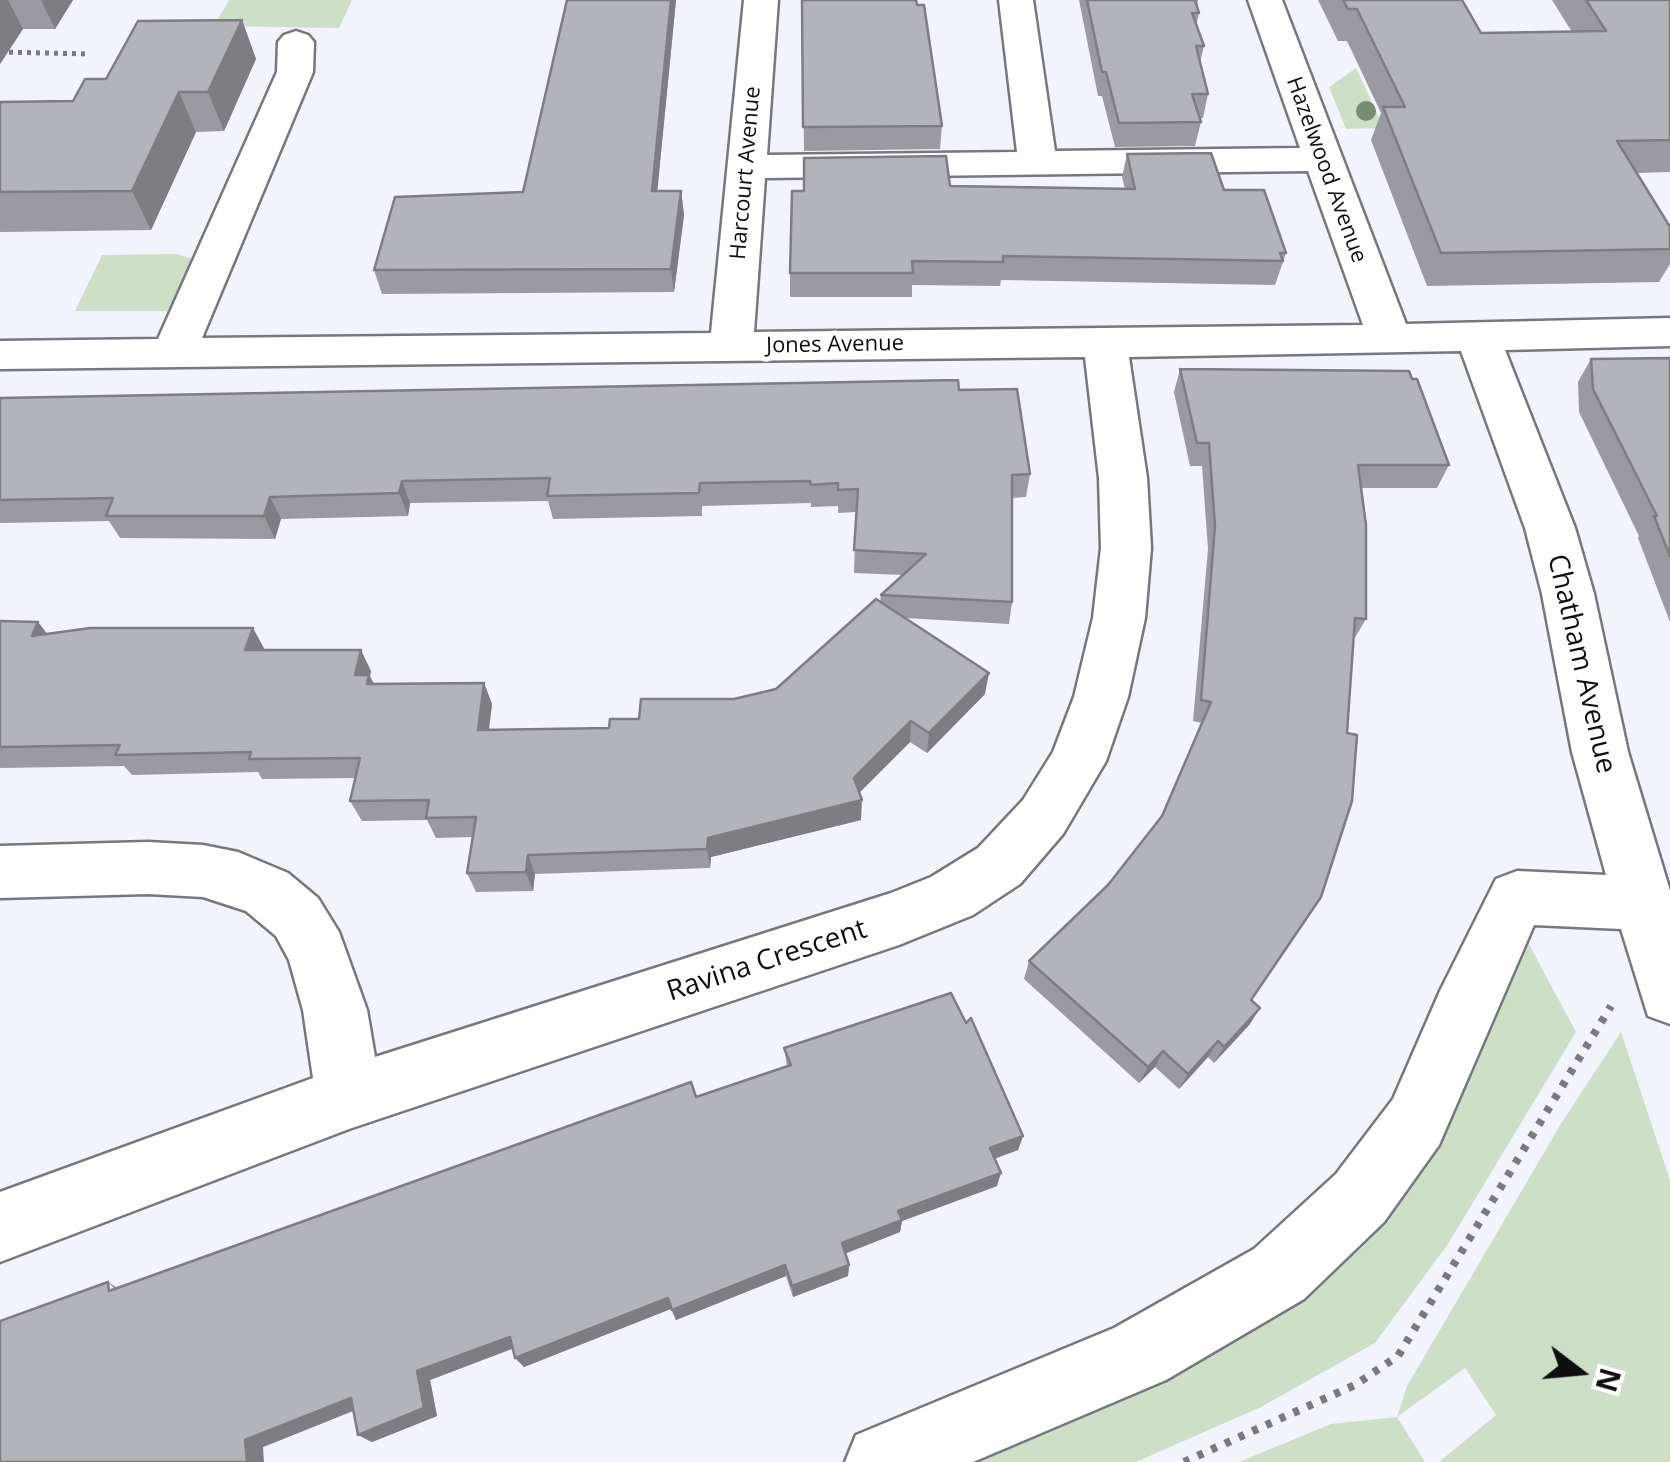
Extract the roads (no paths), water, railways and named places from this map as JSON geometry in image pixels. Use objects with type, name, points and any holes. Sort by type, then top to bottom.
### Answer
[{"type":"street","name":"Harcourt Avenue","points":[[731,347],[761,0]]},
{"type":"street","points":[[1016,0],[1037,160]]},
{"type":"street","name":"Hazelwood Avenue","points":[[1265,0],[1389,338]]},
{"type":"street","points":[[174,352],[295,72],[296,42]]},
{"type":"street","points":[[747,167],[1322,159]]},
{"type":"street","name":"Jones Avenue","points":[[0,355],[1670,332]]},
{"type":"street","name":"Chatham Avenue","points":[[1478,337],[1550,528],[1568,594],[1600,752],[1641,903],[1645,994]]},
{"type":"street","name":"Ravina Crescent","points":[[0,1227],[349,1097],[900,918],[952,896],[998,866],[1043,817],[1078,761],[1102,697],[1119,618],[1126,548],[1124,478],[1106,341]]},
{"type":"street","points":[[0,872],[203,870],[238,878],[267,892],[297,917],[316,952],[335,1010],[349,1097]]},
{"type":"street","points":[[883,1462],[1140,1354],[1279,1274],[1360,1198],[1416,1122],[1462,1012],[1517,898],[1641,903]]}]
